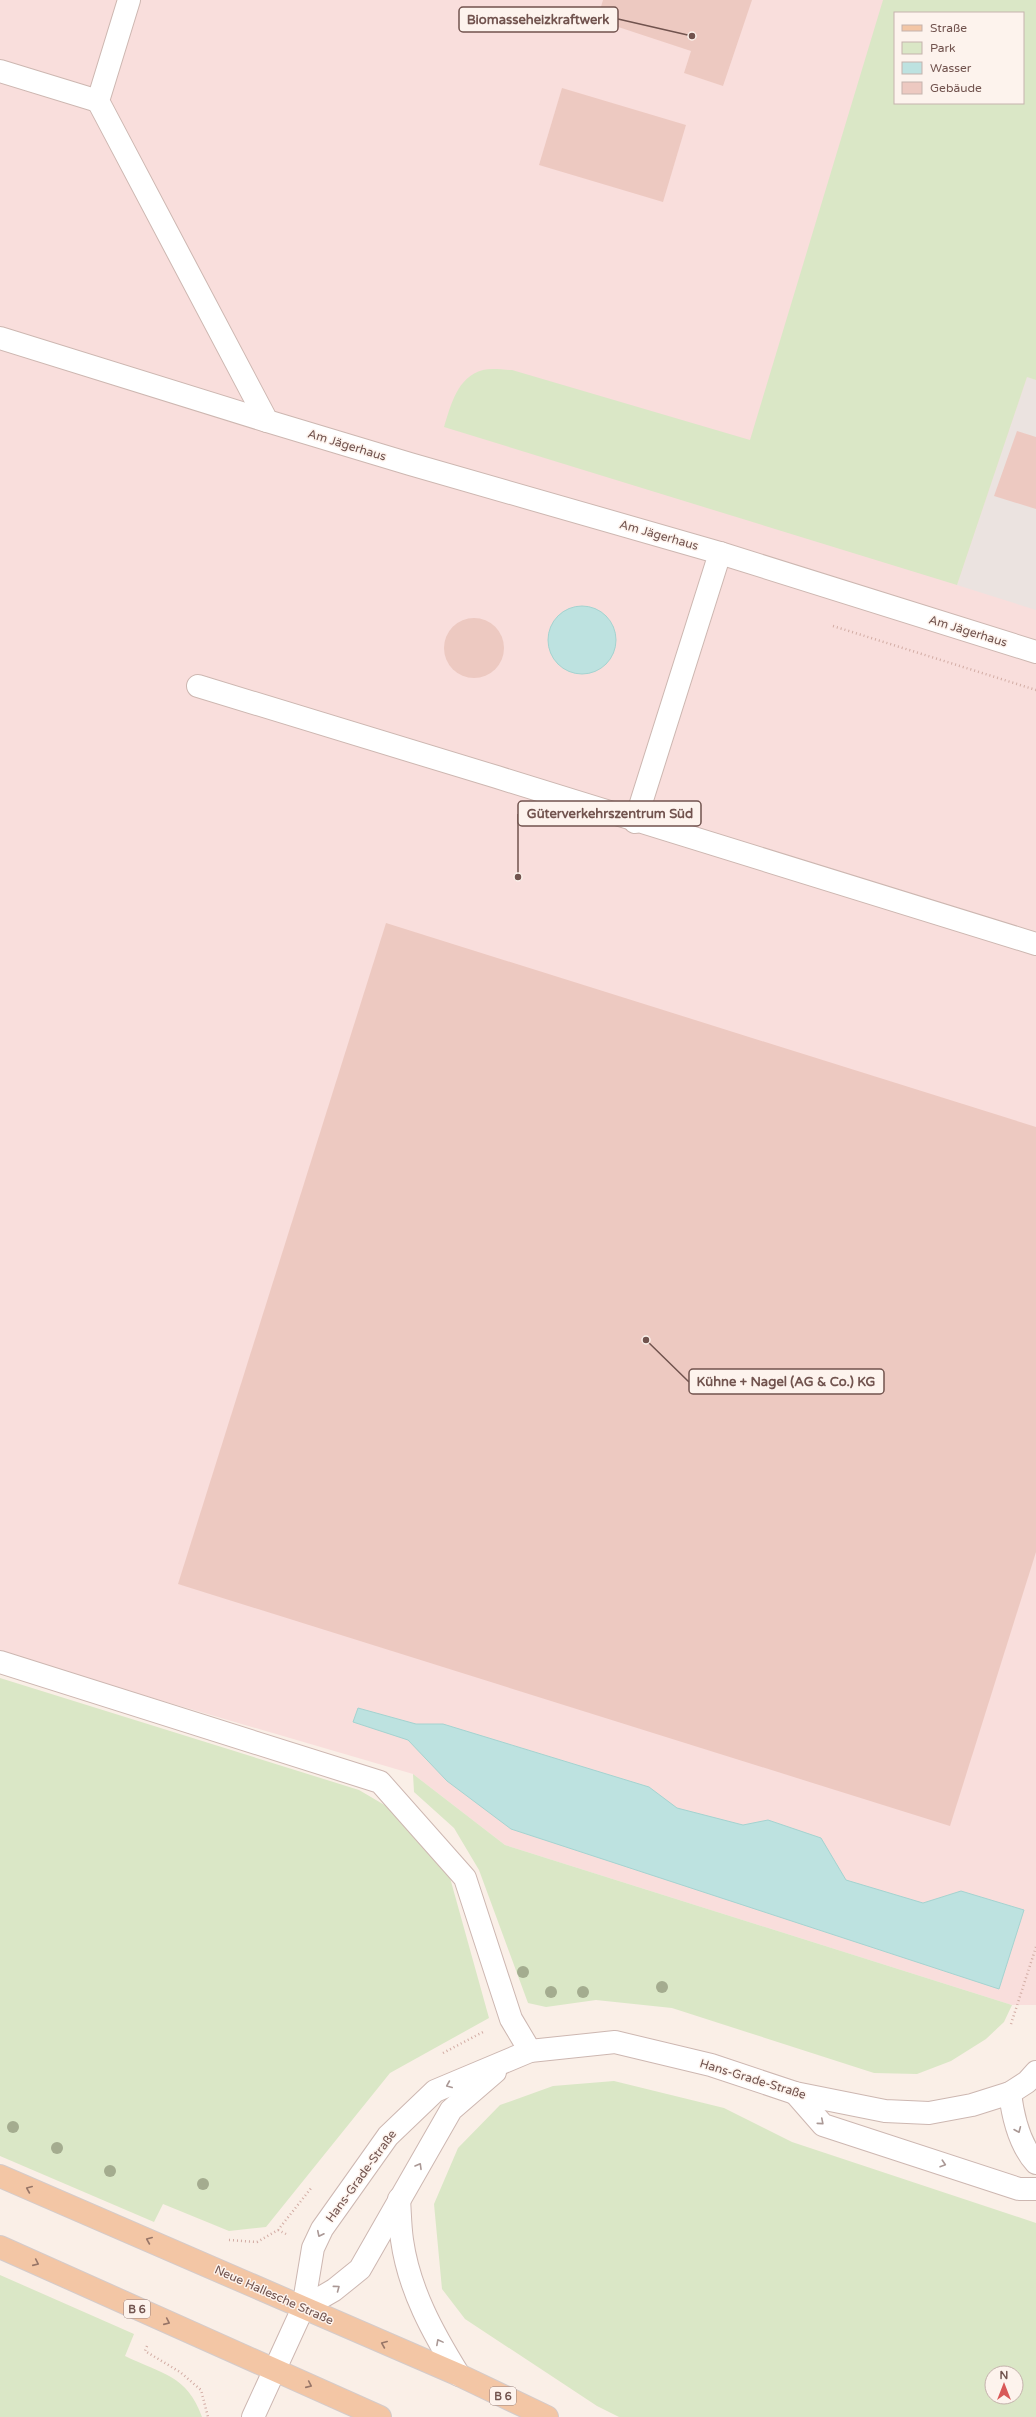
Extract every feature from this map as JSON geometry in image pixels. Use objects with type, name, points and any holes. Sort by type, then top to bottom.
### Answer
[{"type":"main road","name":"Neue Hallesche Straße","points":[[0,2176],[459,2376],[547,2417]]},
{"type":"main road","name":"B 6","points":[[0,2247],[158,2319],[380,2417]]},
{"type":"street","points":[[98,101],[129,0]]},
{"type":"street","points":[[0,71],[98,101],[273,423]]},
{"type":"street","name":"Am Jägerhaus","points":[[0,338],[273,423],[720,553],[1036,652]]},
{"type":"street","points":[[636,822],[720,553]]},
{"type":"street","points":[[198,686],[410,749],[636,822],[1036,944]]},
{"type":"street","points":[[0,1662],[380,1782],[465,1878],[511,2019],[520,2055],[452,2110],[360,2269],[334,2290],[303,2308]]},
{"type":"street","name":"Hans-Grade-Straße","points":[[253,2417],[303,2308],[313,2248],[322,2229],[388,2136],[435,2091],[520,2055],[615,2042],[710,2065],[795,2093],[886,2112],[929,2113],[972,2105],[1027,2084]]},
{"type":"street","points":[[1027,2084],[1014,2120],[1029,2156],[1036,2163]]},
{"type":"street","points":[[795,2093],[823,2125],[1019,2189],[1036,2189]]},
{"type":"street","points":[[399,2200],[402,2240],[411,2282],[425,2316],[459,2376]]},
{"type":"path","points":[[833,626],[1036,690]]},
{"type":"path","points":[[1011,2024],[1036,1947]]},
{"type":"path","points":[[438,2057],[450,2048],[511,2019]]},
{"type":"path","points":[[223,2238],[257,2242],[278,2230],[317,2181]]},
{"type":"path","points":[[158,2319],[145,2351],[180,2372],[201,2390],[208,2417]]},
{"type":"shaded area","points":[[0,0],[1036,0],[1036,2005],[1012,2005],[505,1845],[413,1774],[98,1682],[0,1650]]},
{"type":"shaded area","points":[[1027,377],[1036,380],[1036,610],[957,585]]},
{"type":"green space","points":[[883,0],[1036,0],[1036,380],[1027,377],[957,585],[444,427],[456,393],[467,379],[483,370],[512,370],[750,440]]},
{"type":"green space","points":[[0,1678],[359,1790],[410,1820],[447,1867],[489,2018],[390,2073],[266,2227],[229,2231],[163,2204],[154,2222],[0,2156]]},
{"type":"green space","points":[[413,1774],[505,1845],[1012,2005],[1004,2022],[986,2039],[951,2061],[917,2074],[874,2073],[672,2008],[596,2000],[546,2007],[528,2003],[479,1870],[454,1828],[414,1792]]},
{"type":"green space","points":[[614,2081],[724,2108],[792,2142],[1036,2223],[1036,2417],[619,2417],[597,2406],[465,2319],[442,2289],[434,2204],[458,2148],[500,2105],[553,2086]]},
{"type":"green space","points":[[0,2275],[134,2334],[125,2356],[162,2372],[181,2384],[189,2392],[196,2403],[202,2417],[0,2417]]},
{"type":"water","points":[[575,606],[589,606],[601,611],[611,621],[616,633],[616,647],[611,659],[601,669],[589,674],[575,674],[563,669],[553,659],[548,647],[548,633],[553,621],[563,611]]},
{"type":"water","points":[[358,1708],[416,1724],[443,1724],[649,1787],[677,1808],[743,1825],[768,1820],[821,1838],[846,1880],[923,1903],[961,1891],[1024,1910],[999,1989],[511,1829],[447,1781],[408,1740],[353,1722]]},
{"type":"building","points":[[603,0],[752,0],[723,86],[684,73],[691,51],[597,20]]},
{"type":"building","points":[[562,88],[686,125],[663,202],[539,165]]},
{"type":"building","points":[[1017,431],[1036,437],[1036,509],[994,496]]},
{"type":"building","points":[[474,618],[491,623],[499,631],[504,648],[499,665],[491,673],[474,678],[457,673],[449,665],[444,648],[449,631],[457,623]]},
{"type":"building","points":[[386,923],[1036,1127],[1036,1552],[950,1826],[178,1584]]},
{"type":"place","name":"Biomasseheizkraftwerk","points":[[692,36]]},
{"type":"place","name":"Güterverkehrszentrum Süd","points":[[518,877]]},
{"type":"place","name":"Kühne + Nagel (AG & Co.) KG","points":[[646,1340]]}]
